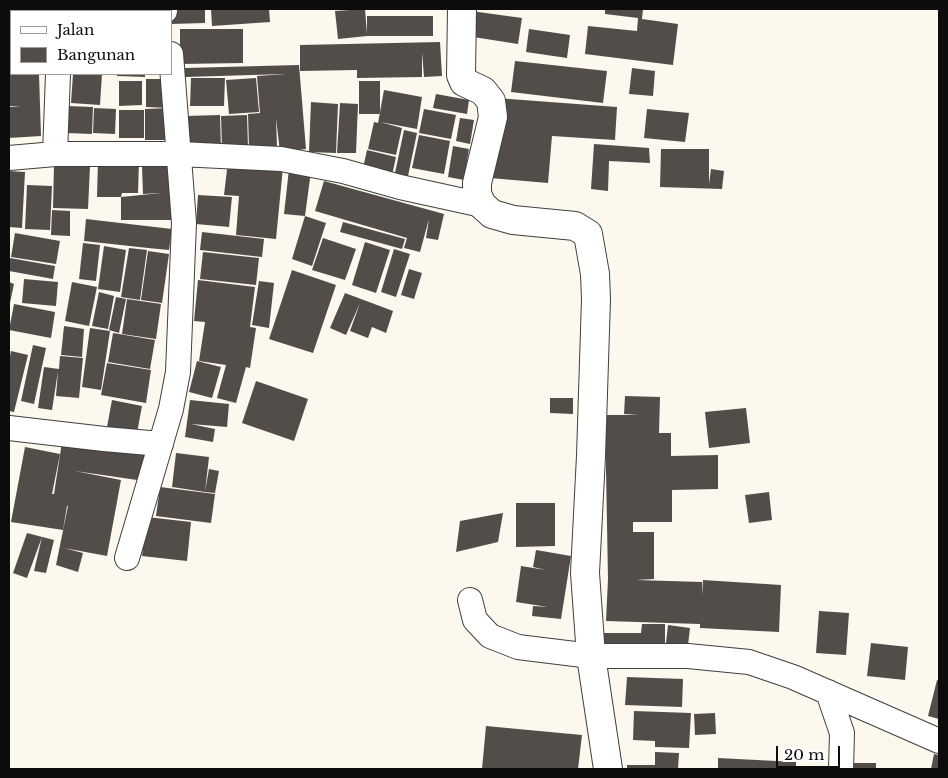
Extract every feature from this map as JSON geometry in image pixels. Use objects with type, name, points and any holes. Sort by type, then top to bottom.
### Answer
[{"type":"street","points":[[462,9],[461,75],[464,82],[483,91],[491,101],[492,117],[477,183],[477,194],[482,205],[492,214],[512,220],[575,226],[588,234],[595,286],[591,456],[585,573],[591,656],[608,769]]},
{"type":"street","points":[[127,558],[171,409],[178,372],[184,223],[172,65]]},
{"type":"street","points":[[55,154],[58,75]]},
{"type":"street","points":[[9,158],[55,154],[180,154],[281,159],[343,171],[400,187],[482,205]]},
{"type":"street","points":[[9,428],[161,444]]},
{"type":"street","points":[[470,600],[475,620],[490,636],[518,647],[591,656],[688,656],[749,662],[793,677],[939,741]]},
{"type":"street","points":[[828,692],[842,733],[841,769]]},
{"type":"building","points":[[9,9],[39,9],[10,10],[9,12]]},
{"type":"building","points":[[69,9],[104,9],[104,10]]},
{"type":"building","points":[[109,9],[139,9],[139,10]]},
{"type":"building","points":[[205,9],[205,23],[172,24],[172,10],[170,10]]},
{"type":"building","points":[[211,9],[269,9],[270,22],[212,26]]},
{"type":"building","points":[[365,9],[367,34],[367,16],[433,16],[433,36],[367,36],[338,39],[335,11]]},
{"type":"building","points":[[605,9],[643,9],[642,19],[678,24],[673,65],[585,54],[588,26],[637,31],[638,18],[605,14]]},
{"type":"building","points":[[471,11],[522,18],[518,44],[467,36]]},
{"type":"building","points":[[180,29],[243,29],[243,63],[180,64]]},
{"type":"building","points":[[529,29],[570,35],[567,58],[526,52]]},
{"type":"building","points":[[10,34],[10,75],[39,75],[41,136],[9,138],[9,107],[21,106],[9,106]]},
{"type":"building","points":[[440,42],[442,76],[424,77],[422,52],[422,77],[357,78],[357,70],[300,71],[300,45]]},
{"type":"building","points":[[515,61],[607,71],[603,103],[511,92]]},
{"type":"building","points":[[299,65],[306,149],[280,152],[276,118],[277,147],[249,148],[248,114],[260,113],[257,76],[286,74],[185,77],[185,68]]},
{"type":"building","points":[[632,68],[655,71],[653,96],[629,94]]},
{"type":"building","points":[[73,75],[102,75],[100,105],[71,103]]},
{"type":"building","points":[[145,75],[145,77],[117,76]]},
{"type":"building","points":[[191,78],[225,78],[224,106],[190,106]]},
{"type":"building","points":[[256,78],[259,112],[229,114],[226,80]]},
{"type":"building","points":[[146,79],[169,79],[169,108],[146,107]]},
{"type":"building","points":[[119,81],[142,81],[142,105],[119,106]]},
{"type":"building","points":[[359,81],[380,81],[380,114],[359,114]]},
{"type":"building","points":[[384,90],[422,97],[417,129],[380,122],[402,128],[396,155],[368,149],[374,122],[378,123]]},
{"type":"building","points":[[436,94],[469,100],[467,114],[433,108]]},
{"type":"building","points":[[496,98],[617,107],[615,140],[552,136],[548,183],[490,178]]},
{"type":"building","points":[[311,102],[338,104],[336,153],[309,152]]},
{"type":"building","points":[[340,103],[358,104],[356,153],[337,153]]},
{"type":"building","points":[[67,106],[93,107],[92,134],[66,133]]},
{"type":"building","points":[[94,108],[116,109],[115,134],[93,133]]},
{"type":"building","points":[[170,108],[170,140],[145,140],[145,109]]},
{"type":"building","points":[[424,109],[456,115],[451,139],[419,133]]},
{"type":"building","points":[[647,109],[689,113],[685,142],[644,138]]},
{"type":"building","points":[[119,110],[144,110],[144,138],[119,138]]},
{"type":"building","points":[[220,115],[221,149],[187,150],[186,116]]},
{"type":"building","points":[[247,115],[248,147],[222,148],[221,116]]},
{"type":"building","points":[[460,118],[474,120],[470,144],[456,141]]},
{"type":"building","points":[[404,130],[417,133],[408,176],[395,173]]},
{"type":"building","points":[[419,135],[450,141],[444,174],[412,168]]},
{"type":"building","points":[[594,144],[649,148],[650,163],[609,161],[608,191],[591,189]]},
{"type":"building","points":[[453,146],[469,149],[464,180],[448,177]]},
{"type":"building","points":[[661,149],[709,149],[709,184],[711,169],[724,171],[722,189],[660,187]]},
{"type":"building","points":[[367,150],[396,157],[391,180],[362,173]]},
{"type":"building","points":[[98,160],[139,161],[138,193],[122,193],[121,197],[97,197]]},
{"type":"building","points":[[228,161],[283,167],[276,239],[236,235],[239,196],[224,195]]},
{"type":"building","points":[[54,165],[90,166],[88,209],[53,208]]},
{"type":"building","points":[[173,166],[173,220],[121,220],[121,197],[161,193],[143,194],[142,167]]},
{"type":"building","points":[[289,169],[311,171],[305,216],[284,214]]},
{"type":"building","points":[[9,171],[25,172],[22,228],[9,227]]},
{"type":"building","points":[[324,181],[444,214],[438,240],[426,238],[429,219],[420,252],[404,248],[407,238],[315,211]]},
{"type":"building","points":[[27,185],[52,186],[50,230],[25,229]]},
{"type":"building","points":[[198,195],[232,197],[229,227],[196,224]]},
{"type":"building","points":[[52,210],[70,211],[70,236],[51,235]]},
{"type":"building","points":[[305,216],[326,223],[312,266],[292,259]]},
{"type":"building","points":[[86,219],[172,229],[169,250],[84,241]]},
{"type":"building","points":[[343,222],[405,239],[402,249],[340,232]]},
{"type":"building","points":[[202,232],[264,239],[262,257],[200,250]]},
{"type":"building","points":[[15,233],[60,241],[56,264],[11,257]]},
{"type":"building","points":[[323,238],[356,249],[345,280],[312,270]]},
{"type":"building","points":[[365,242],[390,250],[376,293],[352,285]]},
{"type":"building","points":[[83,243],[100,245],[96,281],[79,279]]},
{"type":"building","points":[[104,246],[126,250],[120,292],[98,289]]},
{"type":"building","points":[[129,248],[147,250],[140,300],[121,297]]},
{"type":"building","points":[[394,249],[410,254],[396,297],[381,292]]},
{"type":"building","points":[[148,251],[169,254],[162,303],[141,300]]},
{"type":"building","points":[[203,252],[259,258],[256,285],[200,279]]},
{"type":"building","points":[[10,258],[55,266],[53,279],[9,271]]},
{"type":"building","points":[[409,269],[422,273],[414,299],[401,295]]},
{"type":"building","points":[[292,270],[336,285],[313,353],[269,339]]},
{"type":"building","points":[[24,279],[58,282],[56,306],[22,303]]},
{"type":"building","points":[[198,280],[255,287],[250,327],[256,328],[250,368],[246,367],[236,403],[217,398],[226,365],[199,361],[205,322],[194,321]]},
{"type":"building","points":[[259,281],[274,283],[269,328],[252,325]]},
{"type":"building","points":[[9,282],[14,284],[10,303],[9,303]]},
{"type":"building","points":[[72,282],[97,287],[89,326],[65,321]]},
{"type":"building","points":[[99,292],[114,296],[108,329],[92,326]]},
{"type":"building","points":[[345,293],[393,311],[386,333],[372,327],[368,338],[350,331],[360,303],[346,335],[330,328]]},
{"type":"building","points":[[116,297],[126,299],[119,333],[109,330]]},
{"type":"building","points":[[127,299],[161,304],[156,339],[122,334]]},
{"type":"building","points":[[14,304],[55,312],[51,338],[9,330]]},
{"type":"building","points":[[64,326],[84,329],[82,357],[61,355]]},
{"type":"building","points":[[90,328],[110,331],[101,390],[82,387]]},
{"type":"building","points":[[113,333],[155,340],[150,369],[108,362]]},
{"type":"building","points":[[33,345],[46,348],[34,404],[21,401]]},
{"type":"building","points":[[11,351],[28,355],[14,412],[9,411],[9,361]]},
{"type":"building","points":[[60,356],[83,358],[79,398],[56,396],[58,371],[52,410],[38,408],[44,367],[59,369]]},
{"type":"building","points":[[197,361],[221,367],[212,398],[189,392]]},
{"type":"building","points":[[107,363],[151,370],[146,403],[101,395]]},
{"type":"building","points":[[256,381],[308,399],[294,441],[242,423]]},
{"type":"building","points":[[625,396],[660,397],[659,433],[671,433],[671,456],[718,455],[718,489],[672,490],[672,522],[633,522],[633,532],[654,532],[654,579],[636,580],[702,582],[702,596],[703,580],[781,585],[779,632],[700,628],[700,624],[606,621],[608,579],[605,415],[638,415],[624,414]]},
{"type":"building","points":[[550,398],[573,398],[573,414],[550,413]]},
{"type":"building","points":[[112,400],[142,406],[137,433],[107,427]]},
{"type":"building","points":[[190,400],[229,404],[227,427],[191,424],[215,429],[213,442],[185,437]]},
{"type":"building","points":[[746,408],[750,443],[709,448],[705,412]]},
{"type":"building","points":[[62,442],[148,454],[144,481],[75,471],[121,480],[107,556],[64,548],[83,553],[78,572],[56,565],[68,506],[63,530],[11,522],[25,447],[60,454],[52,494],[54,494]]},
{"type":"building","points":[[176,453],[209,457],[205,492],[172,487]]},
{"type":"building","points":[[209,469],[219,471],[215,493],[205,492]]},
{"type":"building","points":[[160,487],[215,494],[211,523],[156,516]]},
{"type":"building","points":[[769,492],[772,520],[749,523],[745,495]]},
{"type":"building","points":[[516,503],[555,503],[555,546],[516,547]]},
{"type":"building","points":[[503,513],[498,542],[456,552],[460,521]]},
{"type":"building","points":[[147,517],[191,522],[187,561],[142,556]]},
{"type":"building","points":[[27,533],[54,540],[46,573],[34,571],[42,537],[27,578],[13,573]]},
{"type":"building","points":[[536,550],[571,556],[561,619],[532,616],[533,606],[548,607],[516,602],[521,566],[546,570],[533,567]]},
{"type":"building","points":[[819,611],[849,613],[846,655],[816,653]]},
{"type":"building","points":[[642,624],[665,624],[665,652],[601,652],[601,633],[641,633]]},
{"type":"building","points":[[668,625],[690,628],[687,654],[665,652]]},
{"type":"building","points":[[871,643],[908,647],[905,680],[867,676]]},
{"type":"building","points":[[627,677],[683,679],[682,707],[625,705]]},
{"type":"building","points":[[937,680],[939,681],[939,719],[928,716]]},
{"type":"building","points":[[634,711],[691,713],[689,748],[655,747],[655,741],[633,740]]},
{"type":"building","points":[[715,713],[716,734],[695,735],[694,714]]},
{"type":"building","points":[[486,726],[582,735],[578,769],[482,769]]},
{"type":"building","points":[[655,752],[679,753],[678,769],[627,769],[627,765],[655,765]]},
{"type":"building","points":[[934,754],[939,755],[939,769],[931,769]]},
{"type":"building","points":[[718,758],[796,762],[796,769],[718,769]]},
{"type":"building","points":[[848,763],[876,763],[876,769],[847,769]]}]
